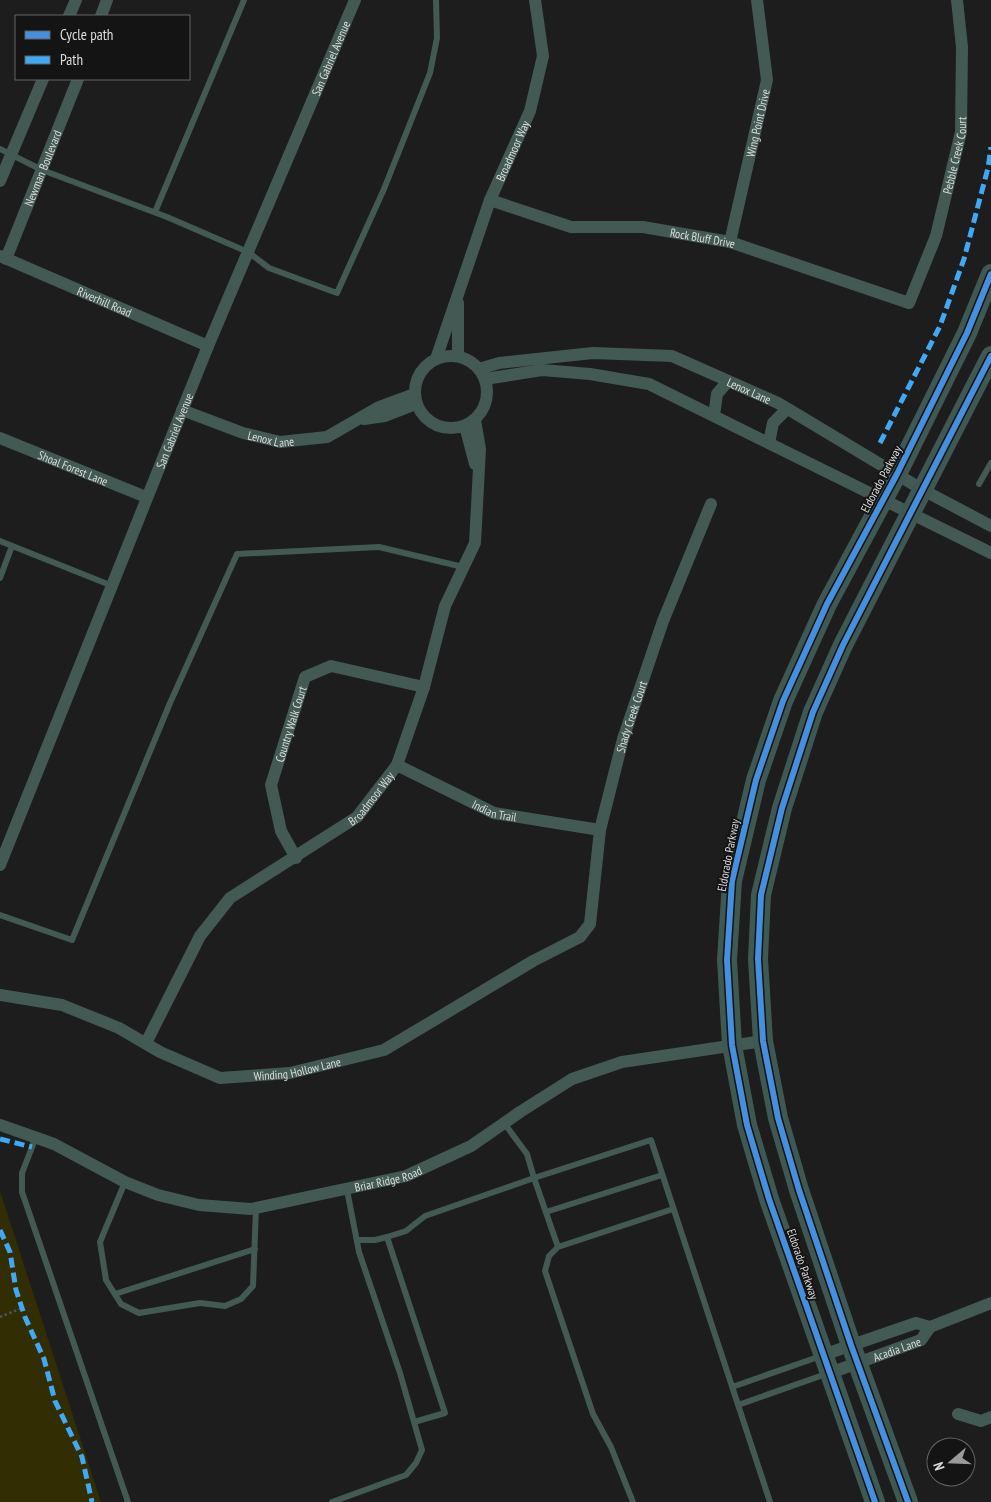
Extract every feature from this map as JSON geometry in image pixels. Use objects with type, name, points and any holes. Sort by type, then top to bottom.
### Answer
[{"type":"main road","name":"Eldorado Parkway","points":[[874,1502],[778,1224],[747,1125],[732,1046],[727,960],[732,881],[756,780],[783,700],[827,604],[884,500],[968,333],[991,274]]},
{"type":"main road","name":"Eldorado Parkway","points":[[908,1502],[855,1354],[784,1142],[763,1041],[758,960],[761,895],[782,808],[813,712],[843,645],[912,514],[991,356]]},
{"type":"main road","points":[[778,1224],[808,1214]]},
{"type":"street","points":[[69,15],[76,0]]},
{"type":"street","points":[[101,15],[107,0]]},
{"type":"street","name":"San Gabriel Avenue","points":[[0,865],[146,497],[355,0]]},
{"type":"street","name":"Broadmoor Way","points":[[436,359],[490,200],[530,111],[543,56],[535,0]]},
{"type":"street","name":"Wing Point Drive","points":[[730,242],[767,80],[757,0]]},
{"type":"street","name":"Pebble Creek Court","points":[[909,304],[936,236],[961,132],[962,47],[957,0]]},
{"type":"street","points":[[0,181],[5,152],[42,80]]},
{"type":"street","name":"Newman Boulevard","points":[[3,257],[42,170],[78,80]]},
{"type":"street","name":"Rock Bluff Drive","points":[[490,200],[571,226],[643,227],[730,242],[909,304]]},
{"type":"street","name":"Riverhill Road","points":[[3,257],[208,346]]},
{"type":"street","name":"Broadmoor Way","points":[[458,296],[458,356]]},
{"type":"street","name":"Lenox Lane","points":[[482,374],[499,363],[593,353],[672,356],[787,409],[923,490],[991,526]]},
{"type":"street","points":[[446,356],[458,356],[470,361],[482,374],[486,401],[470,423],[453,429],[442,428],[431,423],[422,415],[415,399],[420,373],[436,359],[446,356]]},
{"type":"street","points":[[482,374],[542,370],[590,374],[649,384],[991,553]]},
{"type":"street","points":[[714,416],[717,394],[728,381]]},
{"type":"street","name":"Lenox Lane","points":[[182,410],[243,434],[280,442],[327,437],[360,420],[385,416],[415,399]]},
{"type":"street","points":[[769,443],[773,423],[787,409]]},
{"type":"street","name":"Broadmoor Way","points":[[146,1043],[200,936],[230,898],[296,858],[357,817],[397,765],[424,687],[445,606],[475,543],[478,479],[470,423]]},
{"type":"street","name":"Shoal Forest Lane","points":[[0,438],[146,497]]},
{"type":"street","name":"Shady Creek Court","points":[[580,937],[590,924],[600,830],[623,739],[660,630],[711,504]]},
{"type":"street","name":"Country Walk Court","points":[[296,858],[282,831],[271,785],[305,677],[331,666],[424,687]]},
{"type":"street","name":"Indian Trail","points":[[397,765],[494,813],[600,830]]},
{"type":"street","name":"Winding Hollow Lane","points":[[0,995],[62,1005],[120,1028],[146,1043],[220,1078],[290,1073],[384,1050],[533,961],[580,937]]},
{"type":"street","name":"Briar Ridge Road","points":[[0,1125],[54,1144],[125,1182],[158,1195],[199,1205],[256,1208],[406,1176],[471,1146],[572,1079],[622,1062],[763,1041]]},
{"type":"street","name":"Acadia Lane","points":[[826,1364],[855,1354],[921,1340],[930,1327],[991,1303]]},
{"type":"street","name":"Acadia Lane","points":[[826,1364],[855,1354],[916,1323],[930,1327]]},
{"type":"street","points":[[958,1414],[981,1421],[991,1418]]},
{"type":"lane","points":[[155,212],[244,0]]},
{"type":"lane","points":[[5,152],[42,170],[155,212],[248,252],[269,268],[337,293],[384,190],[430,73],[437,38],[436,0]]},
{"type":"lane","points":[[979,484],[991,463]]},
{"type":"lane","points":[[0,541],[110,585]]},
{"type":"lane","points":[[0,578],[12,546]]},
{"type":"lane","points":[[0,915],[72,940],[170,704],[237,554],[378,547],[464,568]]},
{"type":"lane","points":[[504,1123],[527,1154],[558,1247]]},
{"type":"lane","points":[[36,1137],[22,1173],[22,1192],[128,1502]]},
{"type":"lane","points":[[357,1240],[375,1240],[406,1231],[425,1216],[650,1140],[770,1502]]},
{"type":"lane","points":[[546,1212],[662,1174]]},
{"type":"lane","points":[[125,1182],[100,1242],[106,1280],[121,1304],[139,1313],[200,1303],[226,1306],[241,1299],[254,1286],[256,1208]]},
{"type":"lane","points":[[332,1502],[406,1475],[416,1463],[422,1450],[357,1240],[347,1190]]},
{"type":"lane","points":[[633,1502],[611,1447],[593,1414],[544,1271],[549,1256],[558,1247],[674,1209]]},
{"type":"lane","points":[[388,1237],[445,1413],[414,1422]]},
{"type":"lane","points":[[115,1294],[255,1249]]},
{"type":"lane","points":[[732,1387],[826,1364]]},
{"type":"lane","points":[[738,1405],[826,1364]]},
{"type":"path","points":[[0,1317],[22,1308]]},
{"type":"shaded area","points":[[0,1191],[101,1502],[0,1502]]},
{"type":"marked path","points":[[880,443],[940,326],[964,259],[988,168],[991,147]]},
{"type":"marked path","points":[[0,1139],[32,1147]]},
{"type":"marked path","points":[[0,1230],[10,1252],[16,1290],[25,1317],[44,1359],[55,1401],[82,1457],[92,1502]]},
{"type":"cycle path","points":[[875,1502],[769,1199],[747,1125],[732,1045],[727,960],[732,881],[756,780],[783,701],[827,604],[897,474],[967,333],[991,274]]},
{"type":"cycle path","points":[[908,1502],[851,1345],[799,1190],[778,1118],[763,1041],[758,959],[761,895],[782,808],[813,712],[843,645],[991,356]]}]
